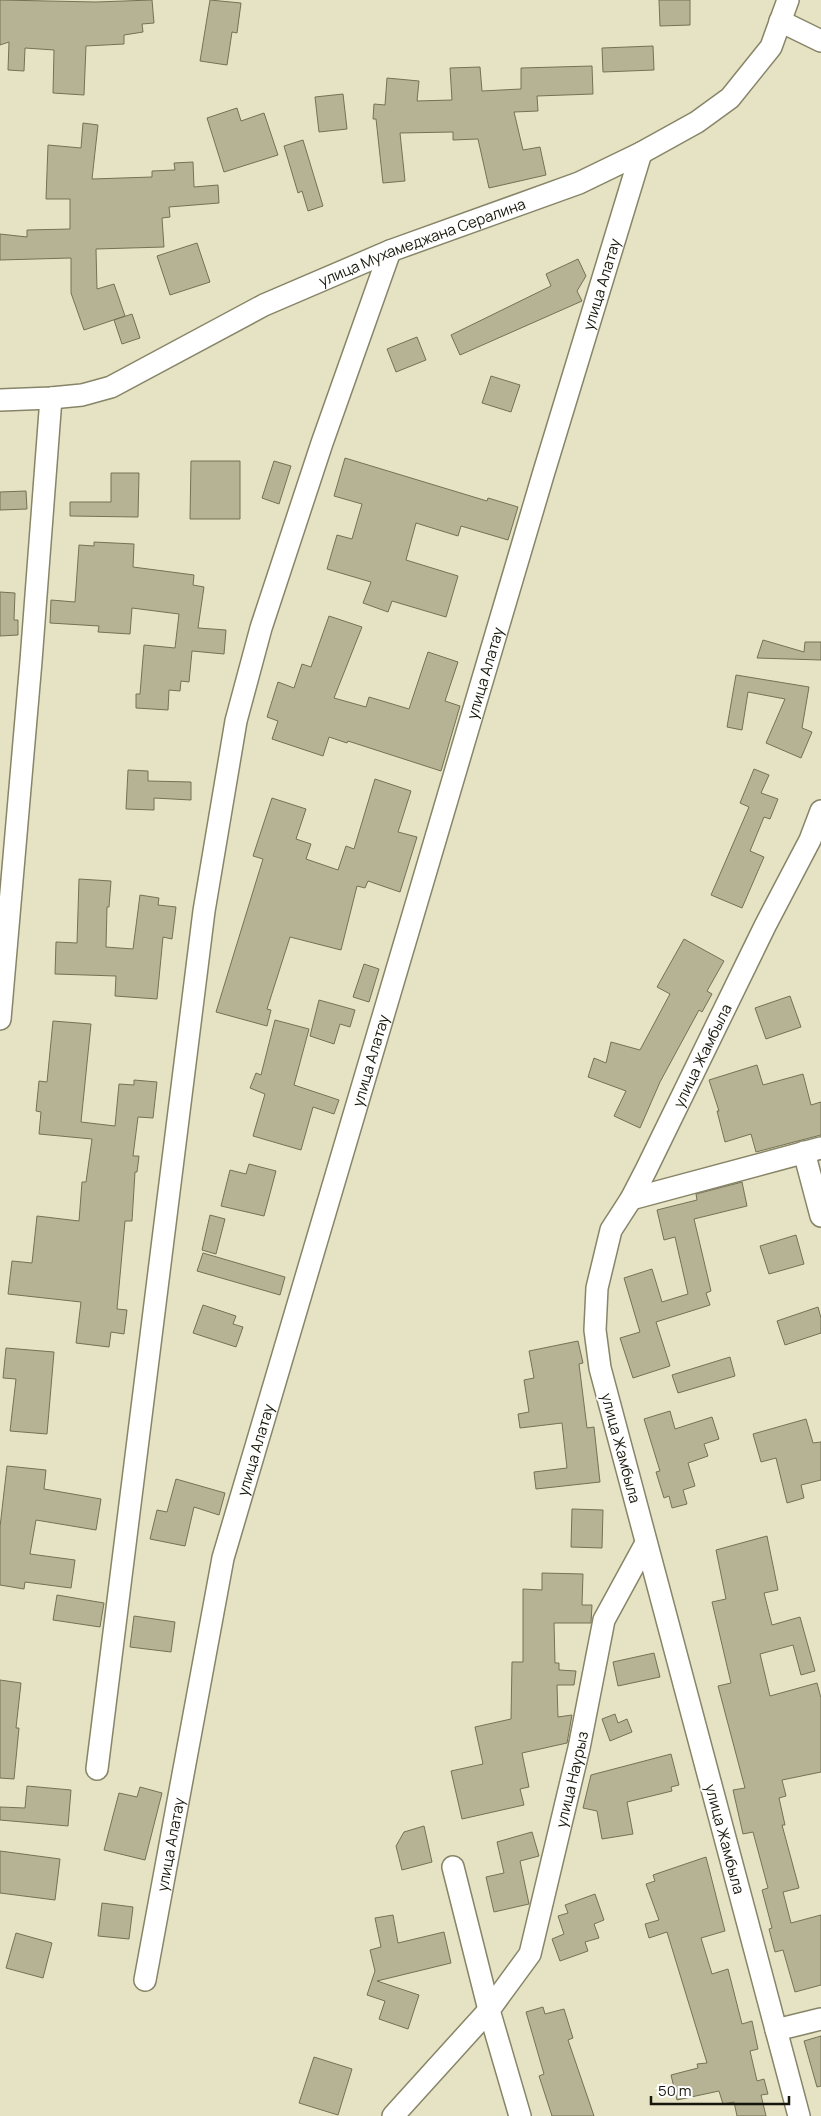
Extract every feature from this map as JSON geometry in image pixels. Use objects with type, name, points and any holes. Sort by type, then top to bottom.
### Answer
[{"type":"street","name":"улица Мухамеджана Сералина","points":[[0,400],[82,395],[111,387],[264,305],[390,251],[579,183],[641,153],[697,122],[730,98],[771,46],[788,0]]},
{"type":"street","points":[[780,21],[821,41]]},
{"type":"street","name":"улица Алатау","points":[[145,1980],[223,1558],[543,475],[641,153]]},
{"type":"street","points":[[97,1769],[204,911],[236,721],[260,628],[322,443],[390,251]]},
{"type":"street","points":[[0,1019],[51,398]]},
{"type":"street","name":"улица Жамбыла","points":[[799,2116],[600,1368],[595,1330],[597,1288],[611,1230],[631,1199],[765,926],[810,840],[821,811]]},
{"type":"street","points":[[631,1199],[812,1150],[821,1216]]},
{"type":"street","name":"улица Наурыз","points":[[393,2116],[489,2010],[530,1954],[580,1748],[604,1620],[646,1543]]},
{"type":"street","points":[[453,1867],[489,2010],[520,2116]]},
{"type":"street","points":[[776,2030],[821,2019]]},
{"type":"building","points":[[0,0],[96,2],[152,0],[154,23],[142,24],[143,32],[124,35],[124,44],[86,46],[84,95],[53,93],[54,50],[25,48],[24,71],[8,70],[9,42],[0,45]]},
{"type":"building","points":[[210,0],[241,3],[237,33],[232,32],[227,65],[200,61]]},
{"type":"building","points":[[659,0],[690,0],[690,25],[660,26]]},
{"type":"building","points":[[653,46],[654,70],[603,72],[602,48]]},
{"type":"building","points":[[592,66],[593,94],[537,96],[538,111],[514,112],[523,150],[540,147],[546,175],[489,188],[478,139],[453,140],[453,132],[400,133],[405,181],[383,183],[376,119],[373,119],[374,104],[385,105],[387,78],[419,81],[417,101],[452,100],[450,68],[480,67],[482,91],[521,89],[521,68]]},
{"type":"building","points":[[343,94],[347,129],[319,132],[315,97]]},
{"type":"building","points":[[237,108],[241,121],[264,113],[278,155],[224,172],[207,118]]},
{"type":"building","points":[[83,123],[98,125],[92,179],[152,177],[152,171],[175,170],[174,163],[193,162],[194,187],[218,185],[219,203],[169,207],[170,217],[162,218],[164,247],[96,249],[97,289],[114,284],[125,316],[84,330],[71,293],[71,258],[0,260],[0,234],[27,237],[27,230],[70,229],[70,199],[46,199],[48,145],[81,148]]},
{"type":"building","points":[[303,140],[323,206],[308,211],[302,191],[298,193],[284,146]]},
{"type":"building","points":[[197,243],[210,282],[170,295],[157,256]]},
{"type":"building","points":[[578,259],[586,276],[577,291],[582,301],[460,355],[451,335],[551,286],[546,274]]},
{"type":"building","points":[[132,314],[140,338],[122,344],[114,320]]},
{"type":"building","points":[[417,337],[426,360],[396,372],[387,349]]},
{"type":"building","points":[[491,376],[520,385],[511,412],[482,403]]},
{"type":"building","points":[[345,458],[487,501],[488,498],[518,507],[508,540],[461,526],[458,536],[416,523],[406,560],[458,576],[446,617],[392,601],[388,612],[363,603],[371,582],[327,569],[337,535],[352,539],[362,504],[334,496]]},
{"type":"building","points":[[191,461],[240,461],[240,519],[190,519]]},
{"type":"building","points":[[274,461],[291,466],[279,504],[262,498]]},
{"type":"building","points":[[111,473],[139,473],[138,517],[70,516],[70,502],[111,502]]},
{"type":"building","points":[[26,491],[27,509],[0,510],[0,492]]},
{"type":"building","points":[[94,542],[134,544],[133,567],[194,575],[193,585],[204,587],[198,628],[226,630],[224,654],[192,651],[189,682],[181,681],[180,691],[169,690],[168,710],[136,708],[136,694],[140,694],[144,645],[175,648],[179,614],[132,608],[130,634],[98,632],[99,626],[50,623],[51,600],[75,602],[79,545],[94,546]]},
{"type":"building","points":[[0,592],[15,593],[14,620],[18,620],[18,635],[0,636]]},
{"type":"building","points":[[329,616],[362,627],[334,698],[366,707],[369,697],[409,709],[428,652],[458,662],[445,701],[460,706],[441,771],[348,741],[347,743],[329,737],[323,756],[272,739],[278,721],[267,717],[278,682],[294,688],[302,664],[311,667]]},
{"type":"building","points":[[763,640],[804,652],[805,642],[821,642],[821,660],[757,658]]},
{"type":"building","points":[[736,675],[809,687],[802,728],[812,732],[801,758],[766,743],[785,699],[748,692],[742,730],[727,727]]},
{"type":"building","points":[[754,769],[769,775],[761,793],[778,799],[770,819],[764,817],[750,851],[764,857],[742,908],[711,895],[749,807],[740,803]]},
{"type":"building","points":[[128,770],[148,771],[148,781],[191,782],[191,800],[154,798],[154,810],[126,809]]},
{"type":"building","points":[[375,779],[411,791],[398,832],[417,837],[400,892],[368,881],[365,888],[357,886],[341,950],[290,937],[267,1009],[271,1010],[267,1026],[216,1012],[263,859],[253,856],[272,798],[306,809],[296,839],[311,844],[306,859],[338,870],[346,846],[354,849]]},
{"type":"building","points":[[79,879],[111,881],[109,907],[107,907],[106,947],[133,949],[140,895],[159,898],[158,905],[176,907],[172,939],[163,937],[157,999],[115,996],[116,976],[55,974],[56,942],[77,943]]},
{"type":"building","points":[[684,939],[724,961],[707,991],[712,994],[702,1012],[699,1010],[660,1082],[640,1128],[614,1116],[626,1091],[588,1077],[594,1058],[606,1063],[611,1042],[640,1050],[670,994],[657,987]]},
{"type":"building","points":[[364,964],[379,969],[369,1002],[353,997]]},
{"type":"building","points":[[790,996],[801,1027],[766,1039],[755,1008]]},
{"type":"building","points":[[319,1000],[355,1010],[350,1027],[340,1024],[334,1044],[310,1036]]},
{"type":"building","points":[[275,1020],[309,1029],[294,1085],[339,1100],[334,1114],[313,1107],[301,1150],[253,1136],[265,1094],[250,1088],[256,1073],[261,1075]]},
{"type":"building","points":[[53,1021],[91,1024],[81,1122],[115,1126],[119,1084],[134,1085],[134,1080],[157,1082],[153,1118],[138,1117],[133,1156],[139,1156],[137,1172],[135,1172],[132,1221],[125,1221],[117,1309],[127,1310],[124,1334],[111,1332],[109,1347],[76,1343],[81,1302],[8,1294],[12,1261],[32,1263],[37,1216],[79,1221],[82,1182],[86,1182],[92,1139],[39,1134],[41,1112],[36,1111],[39,1081],[47,1082]]},
{"type":"building","points":[[757,1065],[763,1085],[803,1074],[811,1105],[821,1102],[821,1135],[756,1152],[751,1134],[725,1142],[717,1111],[719,1111],[709,1080]]},
{"type":"building","points":[[249,1164],[276,1171],[264,1216],[221,1206],[230,1170],[246,1174]]},
{"type":"building","points":[[742,1182],[747,1206],[694,1219],[711,1291],[706,1293],[710,1305],[656,1322],[670,1366],[633,1378],[620,1338],[640,1332],[624,1278],[652,1269],[662,1302],[688,1294],[675,1237],[664,1240],[657,1210],[697,1200],[696,1194]]},
{"type":"building","points":[[210,1215],[225,1219],[216,1254],[202,1250]]},
{"type":"building","points":[[796,1235],[804,1264],[769,1274],[760,1246]]},
{"type":"building","points":[[203,1253],[285,1277],[280,1295],[197,1271]]},
{"type":"building","points":[[203,1305],[236,1316],[233,1324],[243,1327],[236,1347],[193,1333]]},
{"type":"building","points":[[818,1307],[821,1318],[821,1333],[785,1345],[777,1321]]},
{"type":"building","points":[[578,1341],[583,1363],[579,1364],[587,1428],[594,1427],[600,1482],[536,1489],[534,1472],[567,1468],[562,1423],[520,1428],[518,1414],[529,1412],[524,1380],[534,1378],[529,1351]]},
{"type":"building","points":[[6,1348],[54,1352],[47,1434],[10,1431],[16,1379],[3,1378]]},
{"type":"building","points":[[730,1357],[735,1376],[678,1393],[672,1375]]},
{"type":"building","points":[[670,1411],[675,1429],[712,1417],[719,1439],[704,1444],[708,1456],[688,1463],[695,1486],[683,1490],[687,1504],[672,1508],[669,1496],[664,1498],[656,1472],[660,1471],[644,1419]]},
{"type":"building","points":[[806,1419],[813,1443],[821,1442],[821,1480],[801,1485],[804,1498],[787,1503],[776,1458],[761,1462],[753,1434]]},
{"type":"building","points":[[7,1466],[46,1470],[44,1489],[101,1499],[96,1530],[36,1520],[30,1554],[75,1560],[71,1588],[25,1582],[24,1589],[0,1585],[0,1527]]},
{"type":"building","points":[[176,1479],[225,1493],[219,1515],[194,1507],[185,1546],[150,1539],[157,1510],[167,1512]]},
{"type":"building","points":[[572,1509],[603,1510],[602,1548],[571,1547]]},
{"type":"building","points":[[767,1536],[778,1590],[764,1593],[772,1625],[800,1617],[815,1671],[801,1675],[793,1645],[760,1654],[770,1696],[817,1683],[821,1698],[821,1772],[782,1780],[786,1796],[779,1798],[785,1825],[782,1825],[799,1888],[783,1892],[791,1923],[821,1915],[821,1985],[795,1992],[783,1950],[775,1952],[769,1929],[772,1928],[762,1890],[768,1888],[753,1832],[743,1834],[733,1790],[745,1788],[718,1686],[731,1683],[712,1602],[726,1599],[716,1550]]},
{"type":"building","points":[[542,1573],[583,1574],[582,1605],[592,1605],[591,1623],[554,1623],[555,1663],[559,1663],[559,1670],[576,1671],[574,1685],[557,1685],[558,1717],[572,1715],[567,1743],[522,1753],[529,1787],[520,1789],[524,1805],[462,1819],[451,1771],[483,1764],[475,1727],[511,1719],[512,1662],[523,1662],[523,1589],[542,1590]]},
{"type":"building","points":[[57,1595],[104,1603],[100,1627],[53,1620]]},
{"type":"building","points":[[134,1616],[175,1622],[171,1652],[130,1647]]},
{"type":"building","points":[[654,1653],[660,1677],[618,1686],[613,1662]]},
{"type":"building","points":[[0,1680],[21,1683],[16,1728],[19,1728],[14,1779],[0,1778]]},
{"type":"building","points":[[615,1714],[618,1723],[627,1719],[632,1732],[610,1741],[602,1719]]},
{"type":"building","points":[[671,1754],[679,1785],[671,1787],[672,1791],[627,1802],[633,1834],[602,1839],[597,1811],[583,1808],[591,1775]]},
{"type":"building","points":[[27,1786],[71,1790],[68,1826],[0,1820],[0,1807],[25,1808]]},
{"type":"building","points":[[140,1787],[162,1793],[145,1860],[104,1850],[119,1793],[137,1797]]},
{"type":"building","points":[[424,1826],[432,1862],[402,1870],[396,1846],[404,1832]]},
{"type":"building","points":[[532,1832],[539,1856],[520,1861],[529,1904],[494,1912],[486,1877],[504,1873],[497,1842]]},
{"type":"building","points":[[0,1851],[60,1859],[55,1900],[0,1893]]},
{"type":"building","points":[[706,1857],[725,1931],[701,1938],[712,1974],[728,1969],[742,2024],[752,2021],[758,2049],[750,2051],[757,2081],[764,2079],[768,2094],[761,2095],[766,2116],[737,2116],[734,2102],[723,2104],[719,2091],[677,2100],[671,2075],[698,2068],[697,2064],[707,2063],[667,1932],[649,1938],[645,1924],[659,1920],[646,1884],[655,1881],[653,1875]]},
{"type":"building","points":[[595,1894],[604,1920],[594,1924],[599,1938],[585,1942],[588,1951],[560,1961],[552,1939],[564,1934],[558,1916],[568,1913],[565,1905]]},
{"type":"building","points":[[102,1903],[133,1907],[129,1939],[98,1936]]},
{"type":"building","points":[[393,1915],[398,1943],[444,1932],[451,1963],[377,1981],[419,1995],[408,2029],[379,2019],[385,2001],[367,1995],[375,1971],[370,1950],[381,1947],[375,1918]]},
{"type":"building","points":[[16,1933],[52,1943],[43,1978],[6,1968]]},
{"type":"building","points":[[543,2007],[545,2014],[564,2009],[573,2038],[568,2040],[594,2116],[552,2116],[539,2076],[544,2074],[526,2012]]},
{"type":"building","points":[[821,2036],[821,2086],[817,2087],[804,2041]]},
{"type":"building","points":[[314,2057],[352,2069],[338,2115],[299,2103]]}]
